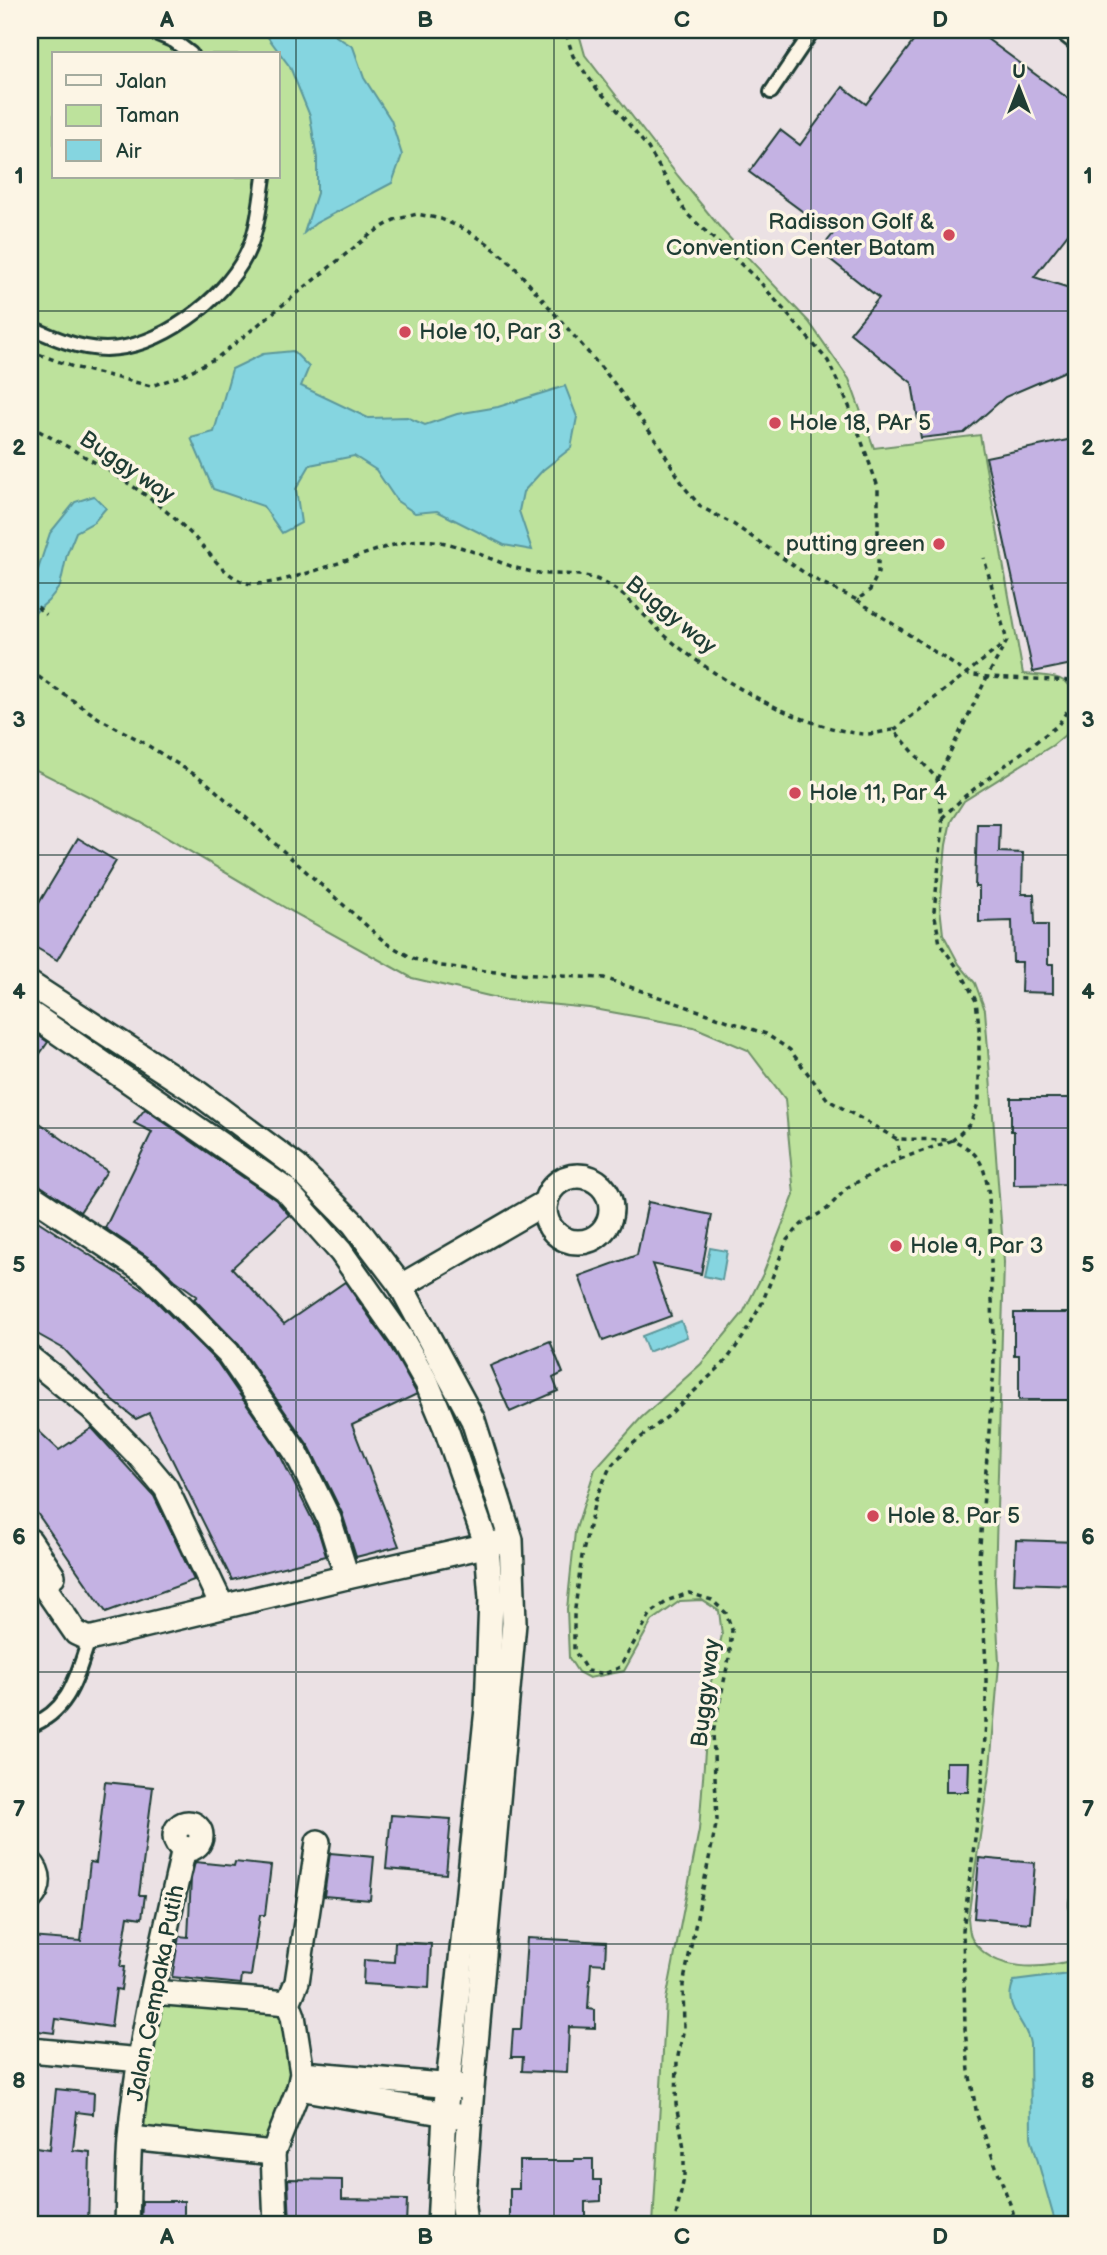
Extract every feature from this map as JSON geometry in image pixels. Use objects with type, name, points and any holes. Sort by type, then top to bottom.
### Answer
[{"type":"street","points":[[30,984],[198,1093],[296,1166],[353,1223],[401,1286],[472,1420],[512,1540],[514,1623],[460,2087],[445,2114],[439,2225]]},
{"type":"street","points":[[30,1013],[285,1189],[341,1252],[402,1339],[427,1383],[445,1426],[487,1546],[491,1600],[487,1709],[460,2087],[470,2118],[463,2207],[465,2225]]},
{"type":"street","points":[[30,1195],[150,1275],[228,1353],[297,1454],[329,1519],[347,1577]]},
{"type":"street","points":[[401,1286],[546,1202]]},
{"type":"street","points":[[30,1358],[91,1407],[166,1488],[222,1606]]},
{"type":"street","points":[[30,1566],[76,1633],[99,1633],[512,1540]]},
{"type":"street","points":[[30,1541],[83,1620],[99,1633]]},
{"type":"street","points":[[275,2225],[273,2153],[300,2080],[293,2016],[288,2003],[297,1982],[318,1842]]},
{"type":"street","name":"Jalan Cempaka Putih","points":[[127,2225],[131,2138],[141,2060],[184,1848]]},
{"type":"street","points":[[30,1862],[39,1880],[30,1899]]},
{"type":"street","points":[[153,1992],[288,2003]]},
{"type":"street","points":[[30,2050],[141,2060]]},
{"type":"street","points":[[300,2080],[460,2087]]},
{"type":"street","points":[[300,2080],[470,2118]]},
{"type":"street","points":[[131,2138],[273,2153]]},
{"type":"lane","points":[[148,30],[174,41],[188,52]]},
{"type":"lane","points":[[771,92],[813,30]]},
{"type":"lane","points":[[1058,30],[1077,45]]},
{"type":"lane","points":[[30,327],[74,345],[105,349],[128,347],[152,339],[204,308],[226,285],[246,255],[256,227],[264,178]]},
{"type":"lane","points":[[30,1726],[53,1715],[75,1685],[99,1633]]},
{"type":"path","points":[[565,30],[573,56],[597,89],[648,148],[687,214],[759,281],[828,362],[867,452],[878,487],[878,573],[870,590],[857,600]]},
{"type":"path","points":[[30,351],[73,367],[151,386],[181,376],[218,357],[370,234],[394,220],[417,214],[441,219],[487,243],[512,264],[611,379],[658,443],[685,488],[701,507],[733,524],[812,578],[857,600],[968,674],[1077,681]]},
{"type":"path","name":"Buggy way","points":[[30,426],[148,497],[195,537],[224,570],[244,583],[271,583],[410,541],[434,540],[464,547],[527,571],[595,578],[631,601],[668,639],[720,677],[795,716],[828,727],[865,734],[894,730]]},
{"type":"path","points":[[953,1140],[971,1124],[979,1101],[979,1026],[976,1001],[962,974],[940,944],[934,911],[942,851],[942,818],[937,779],[1007,641],[984,558]]},
{"type":"path","points":[[30,600],[46,615]]},
{"type":"path","points":[[937,779],[894,730],[1007,641]]},
{"type":"path","points":[[30,671],[100,719],[205,781],[386,943],[414,959],[441,966],[515,974],[604,978],[766,1034],[790,1050],[828,1100],[897,1139],[953,1140],[971,1149],[978,1156],[989,1195],[994,1368],[979,1558],[986,1663],[986,1721],[982,1784],[963,1930],[965,2029],[977,2115],[1013,2212],[1013,2225]]},
{"type":"path","points":[[942,818],[965,796],[1058,725],[1073,702],[1077,690]]},
{"type":"path","points":[[897,1139],[900,1159]]},
{"type":"path","name":"Buggy way","points":[[674,2225],[684,2178],[684,2148],[676,2104],[677,2061],[684,2028],[683,1986],[717,1820],[713,1733],[729,1658],[732,1630],[726,1613],[712,1600],[689,1593],[669,1600],[651,1613],[620,1667],[605,1674],[587,1671],[574,1650],[574,1616],[582,1556],[595,1501],[610,1467],[726,1361],[762,1303],[787,1240],[802,1224],[827,1209],[848,1187],[900,1159],[953,1140]]},
{"type":"green space","points":[[30,30],[578,30],[585,55],[678,176],[722,230],[809,322],[849,379],[874,448],[980,435],[1023,674],[1063,680],[1069,684],[1077,699],[1071,730],[1053,745],[964,801],[951,821],[940,907],[943,934],[959,964],[975,983],[985,1010],[1004,1262],[995,1580],[999,1664],[990,1768],[968,1918],[971,1937],[981,1950],[1006,1963],[1035,1966],[1077,1959],[1077,2225],[653,2225],[666,2000],[699,1830],[710,1686],[722,1635],[719,1611],[702,1600],[680,1601],[652,1621],[624,1671],[589,1678],[578,1672],[569,1658],[567,1609],[575,1532],[595,1469],[641,1418],[701,1364],[743,1313],[763,1274],[794,1195],[785,1099],[748,1050],[694,1027],[589,1008],[506,1000],[412,978],[289,910],[140,822],[30,767]]},
{"type":"green space","points":[[154,1992],[300,2012],[298,2073],[271,2149],[132,2136]]},
{"type":"water","points":[[259,30],[326,30],[353,47],[364,78],[391,120],[402,155],[392,183],[316,223],[304,233],[317,193],[317,158],[310,116],[290,67],[264,32]]},
{"type":"water","points":[[293,351],[309,367],[301,386],[368,418],[407,417],[425,425],[457,414],[498,407],[565,386],[577,417],[571,448],[543,470],[523,492],[519,511],[532,550],[504,545],[437,511],[415,513],[397,501],[376,470],[354,456],[310,465],[296,489],[301,523],[282,533],[263,506],[213,489],[191,438],[214,432],[232,369],[263,354]]},
{"type":"water","points":[[94,496],[106,508],[94,522],[76,532],[67,554],[60,586],[30,617],[30,594],[50,533],[75,502]]},
{"type":"water","points":[[710,1248],[727,1251],[722,1280],[704,1276]]},
{"type":"water","points":[[681,1321],[687,1337],[648,1352],[642,1336]]},
{"type":"water","points":[[1077,1973],[1077,2225],[1056,2225],[1031,2137],[1030,2044],[1010,1999],[1014,1981]]},
{"type":"building","name":"Radisson Golf & Convention Center Batam","points":[[922,30],[975,30],[1077,105],[1077,222],[1034,277],[1076,290],[1077,366],[1005,397],[964,433],[921,438],[912,383],[850,333],[879,298],[826,256],[831,249],[825,244],[833,234],[749,172],[780,130],[800,145],[843,87],[866,104]]},
{"type":"building","points":[[1077,438],[1077,663],[1033,672],[986,457]]},
{"type":"building","points":[[977,824],[1000,824],[999,852],[1023,853],[1022,894],[1034,894],[1035,925],[1048,925],[1048,964],[1053,964],[1053,993],[1021,992],[1022,962],[1013,962],[1012,921],[979,922],[979,887],[975,887]]},
{"type":"building","points":[[78,838],[116,861],[57,960],[30,944],[30,918]]},
{"type":"building","points":[[30,1030],[48,1042],[30,1068]]},
{"type":"building","points":[[1011,1098],[1072,1098],[1072,1133],[1077,1133],[1077,1184],[1014,1185]]},
{"type":"building","points":[[145,1109],[276,1200],[289,1215],[232,1268],[284,1324],[345,1282],[390,1346],[417,1394],[352,1425],[399,1546],[356,1557],[342,1513],[310,1448],[239,1345],[194,1299],[197,1296],[158,1264],[105,1228],[152,1132],[134,1123]]},
{"type":"building","points":[[30,1116],[107,1171],[80,1212],[30,1179]]},
{"type":"building","points":[[648,1202],[712,1215],[701,1274],[652,1264],[671,1316],[603,1341],[579,1276],[637,1255]]},
{"type":"building","points":[[30,1216],[148,1293],[217,1362],[276,1447],[319,1533],[326,1556],[232,1580],[149,1413],[136,1419],[111,1399],[64,1349],[30,1330]]},
{"type":"building","points":[[1014,1313],[1077,1313],[1077,1400],[1019,1400],[1019,1355],[1014,1355]]},
{"type":"building","points":[[550,1341],[563,1373],[553,1378],[558,1391],[510,1412],[490,1366]]},
{"type":"building","points":[[30,1423],[59,1450],[92,1428],[154,1496],[194,1580],[106,1612],[30,1503]]},
{"type":"building","points":[[1016,1540],[1077,1542],[1077,1585],[1014,1583]]},
{"type":"building","points":[[946,1762],[969,1762],[968,1792],[946,1792]]},
{"type":"building","points":[[105,1782],[153,1787],[139,1895],[145,1895],[142,1918],[128,1916],[120,1967],[124,1967],[121,1990],[116,1989],[111,2027],[56,2019],[54,2033],[30,2030],[30,1937],[81,1941],[90,1862],[96,1863]]},
{"type":"building","points":[[391,1815],[451,1819],[446,1874],[386,1869]]},
{"type":"building","points":[[330,1853],[374,1857],[370,1900],[324,1896]]},
{"type":"building","points":[[979,1858],[1035,1863],[1030,1923],[974,1918]]},
{"type":"building","points":[[195,1862],[234,1866],[235,1862],[271,1866],[265,1915],[260,1915],[251,1976],[242,1975],[241,1984],[172,1977],[179,1936],[188,1937],[191,1879]]},
{"type":"building","points":[[527,1938],[606,1942],[605,1964],[591,1963],[588,2009],[595,2010],[595,2028],[569,2027],[567,2073],[522,2071],[523,2057],[511,2057],[513,2029],[521,2029]]},
{"type":"building","points":[[395,1942],[431,1944],[429,1988],[363,1984],[364,1960],[394,1962]]},
{"type":"building","points":[[56,2089],[94,2093],[93,2114],[77,2112],[73,2150],[90,2152],[88,2225],[30,2225],[30,2146],[50,2149]]},
{"type":"building","points":[[593,2159],[593,2180],[601,2180],[601,2201],[585,2202],[585,2220],[573,2220],[573,2225],[510,2225],[510,2189],[519,2189],[519,2161]]},
{"type":"building","points":[[288,2179],[342,2180],[342,2199],[407,2200],[406,2225],[290,2225]]},
{"type":"building","points":[[142,2201],[184,2201],[184,2225],[141,2225]]},
{"type":"place","name":"Radisson Golf & Convention Center Batam","points":[[949,235]]},
{"type":"place","name":"Hole 10, Par 3","points":[[405,332]]},
{"type":"place","name":"Hole 18, PAr 5","points":[[775,423]]},
{"type":"place","name":"putting green","points":[[939,544]]},
{"type":"place","name":"Hole 11, Par 4","points":[[795,793]]},
{"type":"place","name":"Hole 9, Par 3","points":[[896,1246]]},
{"type":"place","name":"Hole 8. Par 5","points":[[873,1516]]}]
